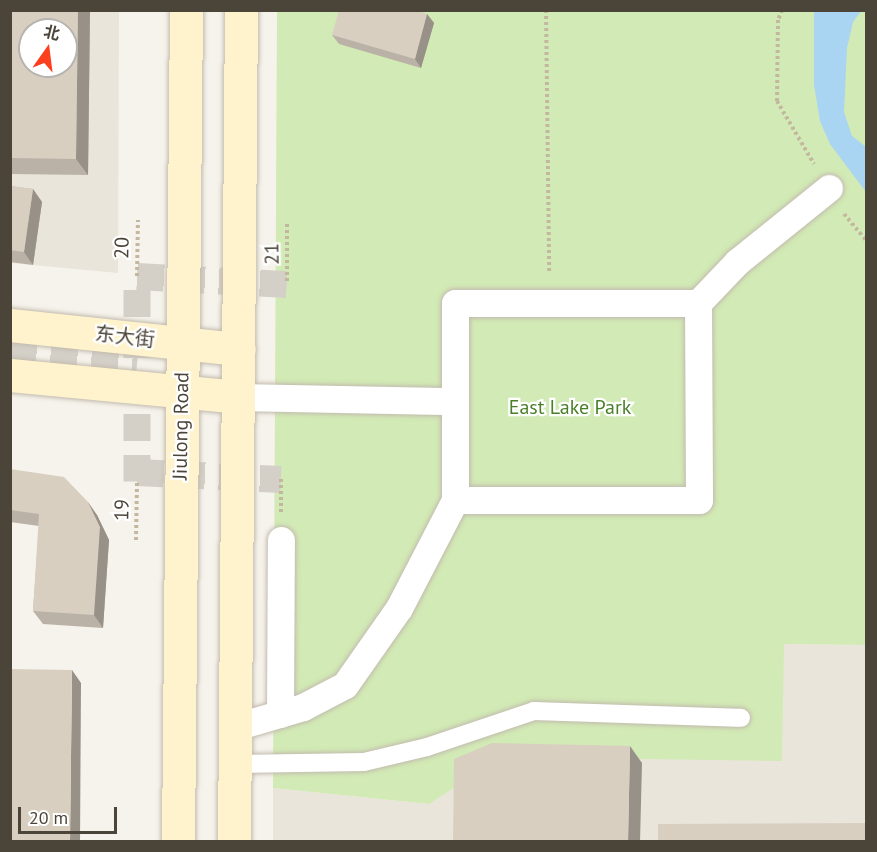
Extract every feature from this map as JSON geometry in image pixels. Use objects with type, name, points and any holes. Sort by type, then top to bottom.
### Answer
[{"type":"main road","name":"Jiulong Road","points":[[178,842],[186,10]]},
{"type":"main road","points":[[234,842],[241,10]]},
{"type":"main road","name":"东大街","points":[[10,325],[239,349]]},
{"type":"main road","points":[[10,375],[238,398]]},
{"type":"street","points":[[455,500],[699,500],[698,303],[737,262],[829,188]]},
{"type":"street","points":[[235,727],[303,707],[345,685],[399,608],[455,500],[455,303],[698,303]]},
{"type":"street","points":[[238,398],[455,401]]},
{"type":"street","points":[[280,714],[281,540]]},
{"type":"lane","points":[[235,764],[364,762],[427,747],[534,711],[741,718]]},
{"type":"path","points":[[546,10],[550,303]]},
{"type":"path","points":[[782,10],[778,20],[777,101],[851,225],[867,240]]},
{"type":"path","name":"20","points":[[137,276],[138,220]]},
{"type":"path","name":"21","points":[[287,224],[287,284]]},
{"type":"path","name":"19","points":[[136,540],[137,481]]},
{"type":"shaded area","points":[[10,11],[119,11],[118,273],[11,263]]},
{"type":"shaded area","points":[[783,644],[866,645],[866,841],[273,841],[273,788],[429,804],[503,757],[782,760]]},
{"type":"green space","name":"East Lake Park","points":[[277,11],[866,11],[866,645],[784,644],[782,761],[503,757],[429,804],[273,788]]},
{"type":"water","points":[[814,11],[861,11],[853,22],[847,48],[844,112],[852,136],[866,147],[866,192],[830,144],[820,121],[814,85]]},
{"type":"building","points":[[10,10],[78,10],[78,18],[18,18],[18,78],[77,78],[76,159],[10,158]]},
{"type":"building","points":[[339,10],[416,10],[427,14],[415,59],[332,35]]},
{"type":"building","points":[[10,186],[33,189],[24,252],[10,250]]},
{"type":"building","points":[[10,469],[64,477],[88,502],[100,527],[94,615],[33,611],[39,514],[10,510]]},
{"type":"building","points":[[10,669],[72,670],[70,842],[10,842]]},
{"type":"building","points":[[492,743],[630,746],[628,842],[453,842],[454,759]]},
{"type":"building","points":[[867,823],[867,842],[658,842],[658,824]]},
{"type":"tunnel","points":[[137,481],[137,276],[287,284]]},
{"type":"tunnel","points":[[10,347],[137,359]]},
{"type":"tunnel","points":[[137,472],[281,479]]}]
